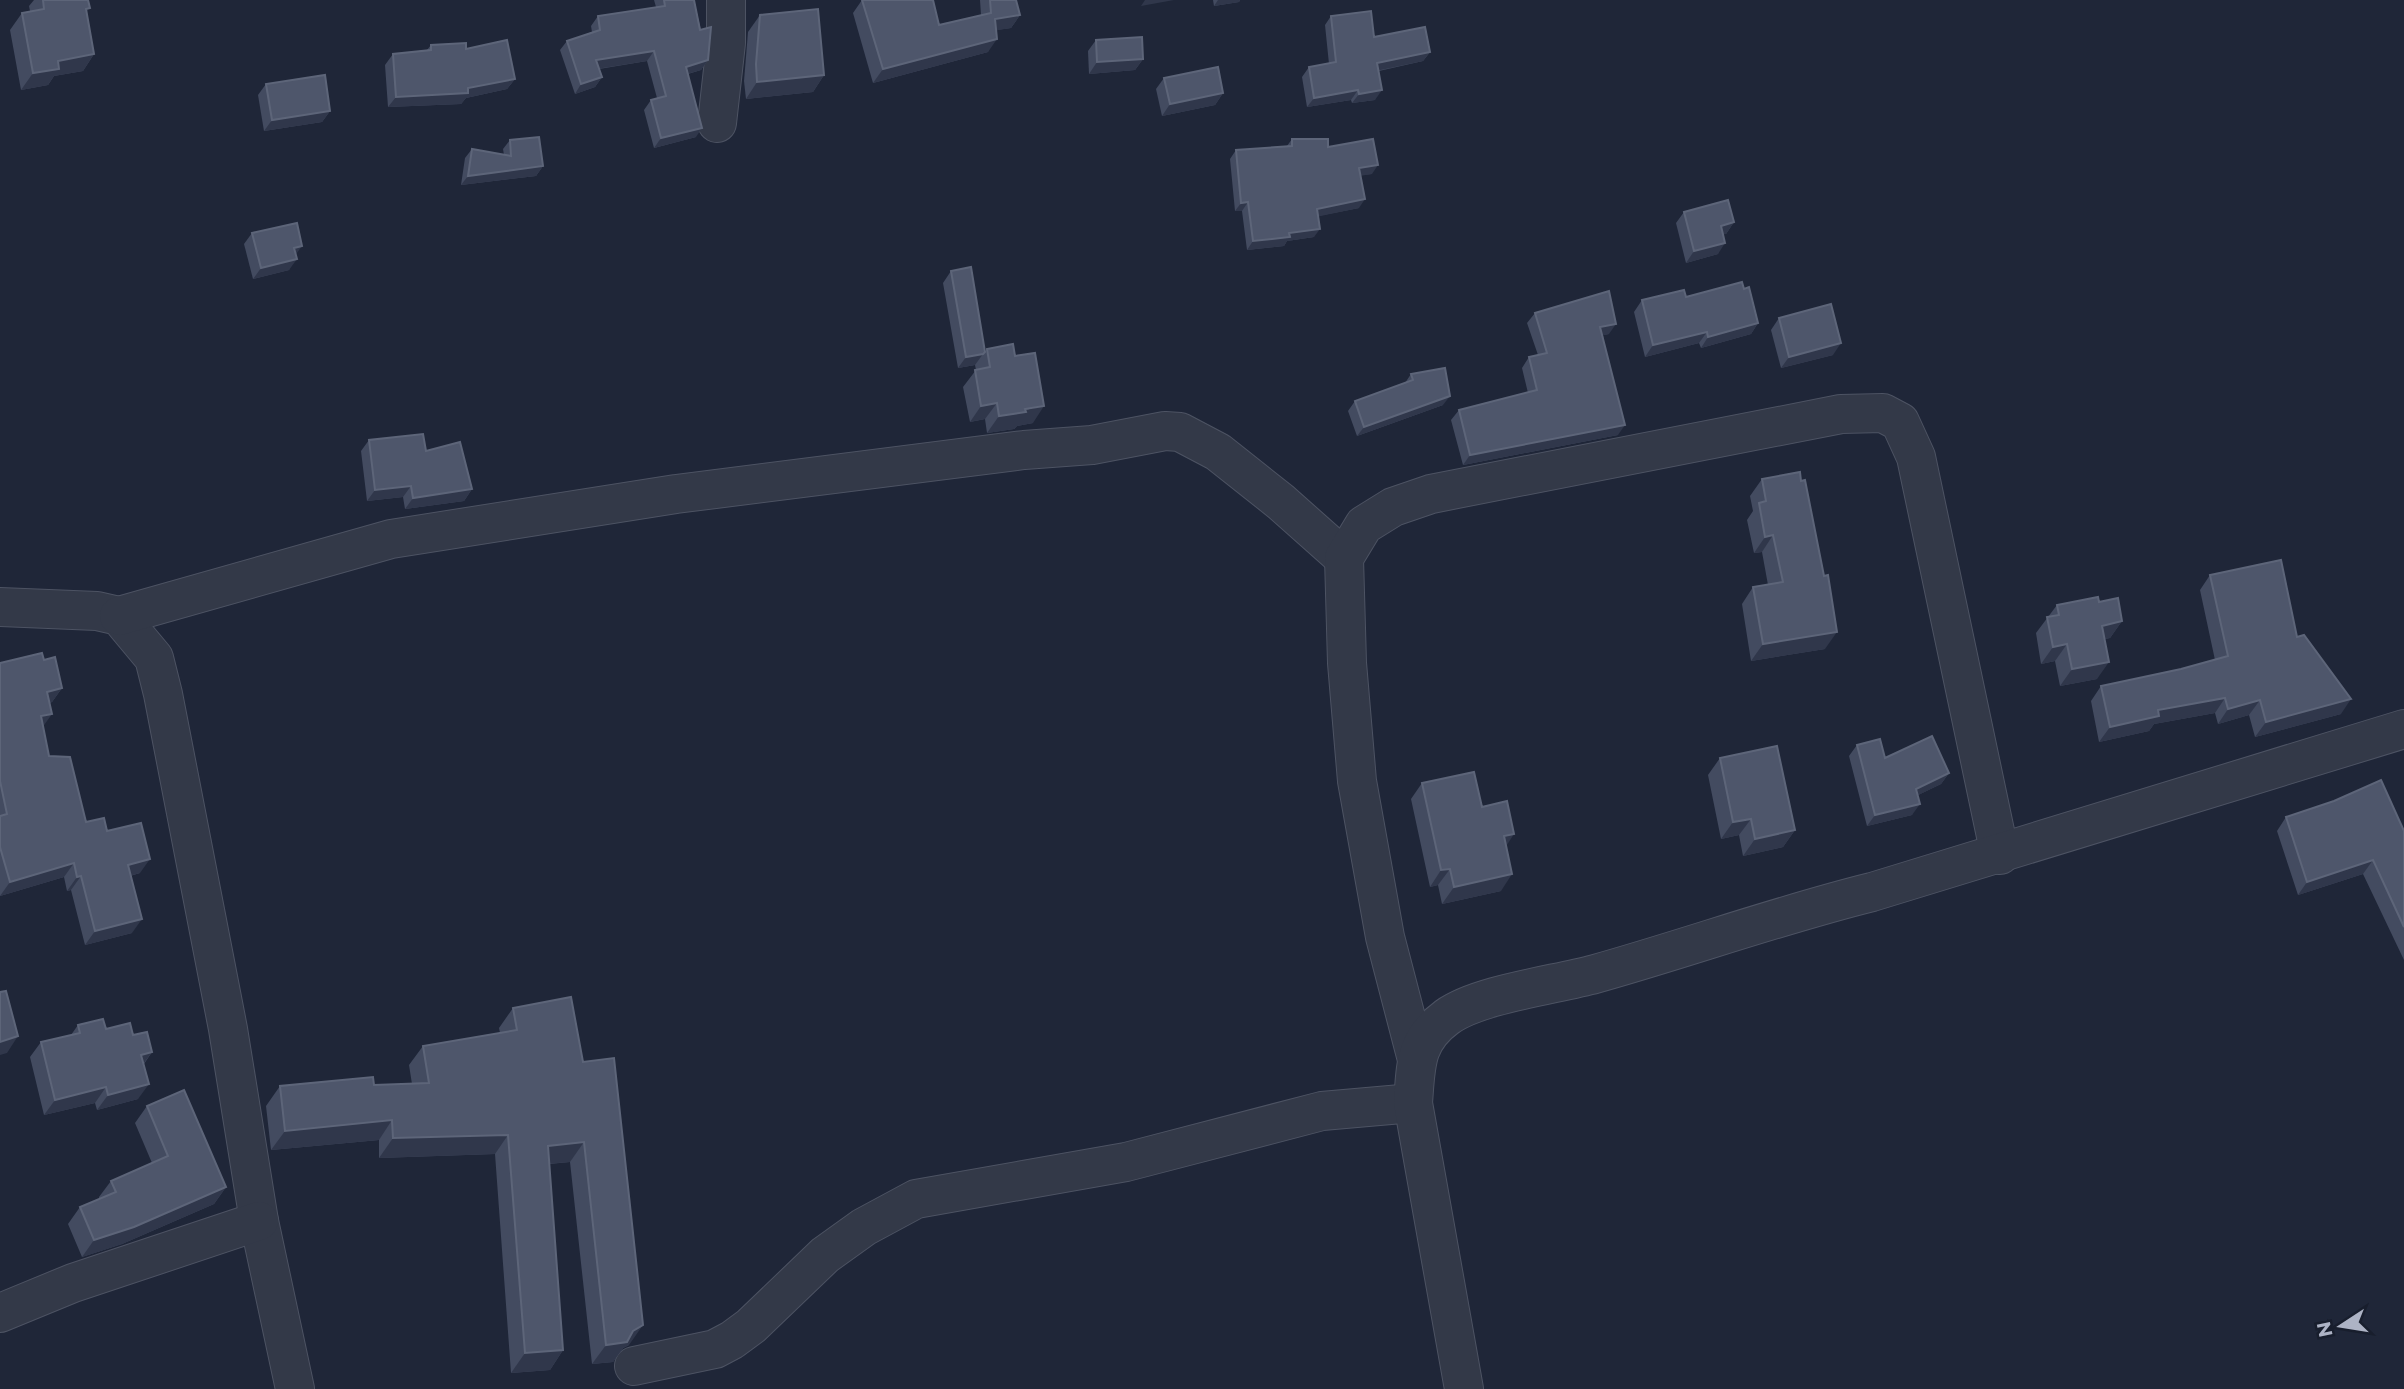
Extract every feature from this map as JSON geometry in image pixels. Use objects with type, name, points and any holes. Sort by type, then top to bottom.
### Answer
[{"type":"street","points":[[717,123],[726,43],[726,0]]},
{"type":"street","points":[[1464,1389],[1413,1102],[1416,1056],[1385,937],[1357,781],[1347,663],[1344,558],[1364,525],[1393,507],[1431,494],[1841,414],[1883,413],[1900,422],[1916,457],[2000,855]]},
{"type":"street","points":[[0,607],[97,611],[119,616],[391,539],[676,494],[1024,450],[1092,444],[1165,431],[1180,432],[1218,452],[1281,502],[1344,558]]},
{"type":"street","points":[[119,616],[154,658],[163,694],[228,1029],[259,1221],[295,1389]]},
{"type":"street","points":[[1416,1056],[1424,1042],[1446,1017],[1474,1003],[1594,974],[1815,906],[2000,855],[2404,729]]},
{"type":"street","points":[[634,1366],[715,1349],[732,1340],[751,1326],[825,1255],[864,1227],[916,1199],[1126,1162],[1322,1111],[1413,1102]]},
{"type":"street","points":[[0,1313],[73,1283],[259,1221]]},
{"type":"building","points":[[43,0],[88,0],[90,8],[86,9],[94,54],[58,61],[59,69],[33,73],[22,13],[44,9]]},
{"type":"building","points":[[664,0],[694,0],[700,30],[711,27],[708,60],[686,67],[702,128],[661,138],[651,100],[666,96],[654,51],[596,60],[602,77],[581,84],[567,41],[600,30],[598,16],[665,6]]},
{"type":"building","points":[[862,0],[933,0],[939,25],[991,13],[990,0],[1016,0],[1020,15],[995,19],[997,39],[883,69]]},
{"type":"building","points":[[818,9],[824,75],[757,82],[760,15]]},
{"type":"building","points":[[1371,11],[1374,37],[1425,27],[1430,52],[1377,63],[1382,90],[1359,94],[1358,90],[1314,98],[1309,67],[1336,62],[1331,16]]},
{"type":"building","points":[[1142,37],[1143,59],[1097,62],[1096,40]]},
{"type":"building","points":[[507,40],[515,79],[468,88],[468,93],[396,97],[393,54],[431,50],[431,45],[466,43],[466,49]]},
{"type":"building","points":[[1218,67],[1223,93],[1170,104],[1164,78]]},
{"type":"building","points":[[325,75],[330,111],[272,120],[266,84]]},
{"type":"building","points":[[539,137],[543,166],[468,176],[472,149],[511,156],[510,140]]},
{"type":"building","points":[[1292,139],[1328,139],[1328,147],[1373,139],[1378,165],[1359,168],[1365,199],[1317,209],[1320,229],[1289,233],[1290,237],[1253,241],[1248,202],[1241,203],[1236,150],[1292,146]]},
{"type":"building","points":[[1728,200],[1734,222],[1721,226],[1725,243],[1694,251],[1684,212]]},
{"type":"building","points":[[297,223],[302,246],[294,248],[297,259],[261,268],[252,233]]},
{"type":"building","points":[[971,267],[985,352],[966,357],[951,271]]},
{"type":"building","points":[[1742,282],[1744,289],[1749,287],[1758,323],[1708,337],[1707,332],[1653,345],[1642,300],[1684,290],[1686,297]]},
{"type":"building","points":[[1609,291],[1616,324],[1600,327],[1625,425],[1470,455],[1459,410],[1537,390],[1529,357],[1547,353],[1535,313]]},
{"type":"building","points":[[1831,304],[1841,343],[1789,357],[1779,318]]},
{"type":"building","points":[[1013,344],[1015,356],[1035,353],[1044,406],[999,416],[997,403],[981,406],[975,370],[990,367],[987,349]]},
{"type":"building","points":[[1445,368],[1450,396],[1364,427],[1355,401],[1413,380],[1411,374]]},
{"type":"building","points":[[423,434],[426,451],[460,442],[472,489],[413,498],[411,486],[375,490],[369,440]]},
{"type":"building","points":[[1800,472],[1801,481],[1805,480],[1824,576],[1828,575],[1837,632],[1763,644],[1753,587],[1783,582],[1773,535],[1765,537],[1759,503],[1766,501],[1762,479]]},
{"type":"building","points":[[2281,560],[2297,637],[2304,635],[2351,699],[2266,722],[2260,700],[2228,709],[2225,698],[2158,710],[2159,716],[2110,727],[2101,686],[2228,656],[2210,575]]},
{"type":"building","points":[[2098,597],[2099,602],[2118,598],[2122,621],[2102,626],[2109,662],[2072,669],[2067,644],[2053,647],[2047,617],[2059,615],[2057,605]]},
{"type":"building","points":[[42,653],[44,660],[55,657],[62,688],[47,692],[52,714],[41,716],[49,756],[70,757],[86,822],[104,818],[107,831],[141,823],[150,859],[128,865],[142,919],[95,931],[81,876],[77,877],[74,863],[10,882],[0,847],[0,816],[7,814],[0,781],[0,663]]},
{"type":"building","points":[[1932,736],[1949,773],[1916,789],[1920,804],[1875,815],[1857,745],[1880,739],[1885,758]]},
{"type":"building","points":[[1777,746],[1795,830],[1755,839],[1751,819],[1733,822],[1720,758]]},
{"type":"building","points":[[1474,772],[1482,807],[1507,801],[1514,834],[1504,836],[1512,874],[1454,887],[1450,869],[1441,870],[1422,783]]},
{"type":"building","points":[[2381,780],[2404,831],[2404,927],[2373,860],[2307,882],[2286,817],[2334,801]]},
{"type":"building","points":[[6,991],[18,1036],[0,1042],[0,992]]},
{"type":"building","points":[[571,997],[583,1062],[614,1058],[643,1325],[633,1331],[627,1342],[606,1345],[584,1142],[548,1146],[563,1350],[525,1353],[508,1135],[393,1138],[392,1120],[285,1131],[280,1086],[373,1077],[374,1085],[429,1083],[423,1046],[517,1030],[513,1008]]},
{"type":"building","points":[[103,1019],[106,1029],[130,1023],[133,1035],[147,1032],[152,1052],[141,1055],[149,1084],[108,1095],[106,1087],[55,1100],[41,1042],[80,1033],[78,1025]]},
{"type":"building","points":[[184,1090],[226,1187],[134,1227],[94,1240],[80,1207],[116,1192],[111,1181],[168,1156],[147,1106]]}]
